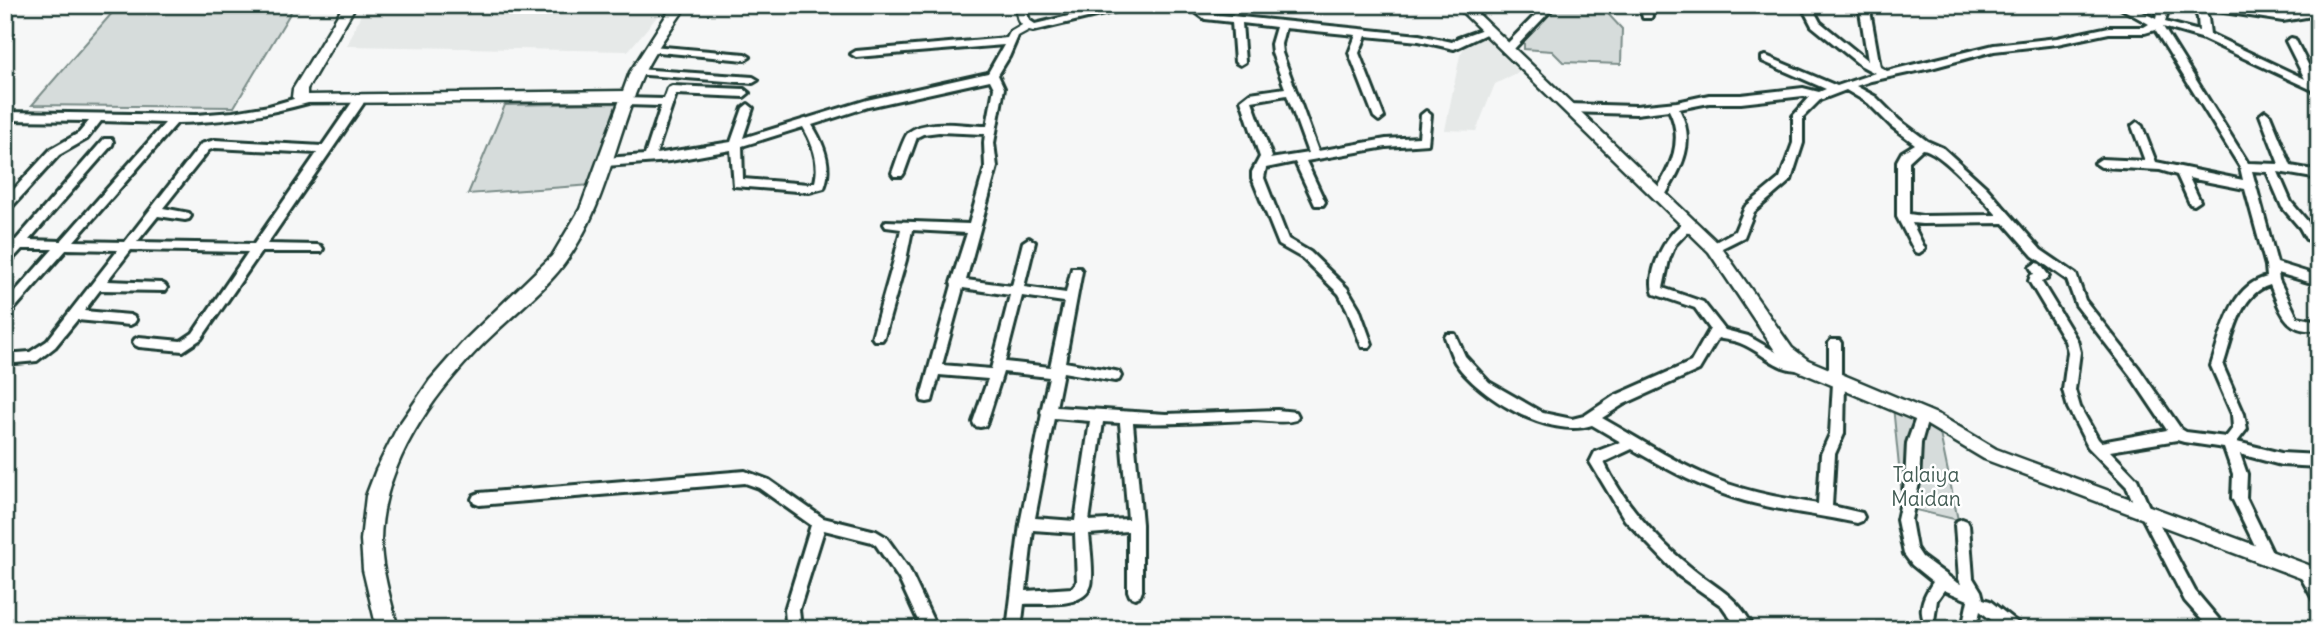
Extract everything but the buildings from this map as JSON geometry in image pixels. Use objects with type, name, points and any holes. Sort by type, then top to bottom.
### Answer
[{"type":"main road","points":[[388,629],[373,570],[371,540],[376,496],[386,470],[404,434],[436,385],[471,345],[558,260],[588,209],[637,72],[680,5]]},
{"type":"street","points":[[304,100],[299,97],[300,89],[350,5]]},
{"type":"street","points":[[1020,5],[1024,20],[1033,28],[1129,5]]},
{"type":"street","points":[[1191,5],[1209,17],[1419,38],[1454,46],[1462,40],[1487,31]]},
{"type":"street","points":[[1461,5],[1719,255],[1779,346],[1802,365]]},
{"type":"street","points":[[1507,50],[1551,5]]},
{"type":"street","points":[[1806,5],[1816,24],[1880,71]]},
{"type":"street","points":[[1864,5],[1880,71]]},
{"type":"street","points":[[2120,5],[2157,26],[2201,35],[2316,89]]},
{"type":"street","points":[[2157,26],[2164,5]]},
{"type":"street","points":[[2190,5],[2201,35]]},
{"type":"street","points":[[2201,35],[2203,18],[2199,5],[2283,19],[2312,18]]},
{"type":"street","points":[[1237,20],[1240,62]]},
{"type":"street","points":[[606,162],[649,159],[736,144],[867,104],[970,83],[993,75],[1014,34],[1029,25]]},
{"type":"street","points":[[1281,25],[1276,48],[1314,155]]},
{"type":"street","points":[[1719,255],[1740,234],[1749,210],[1784,182],[1798,143],[1798,117],[1810,101],[1880,71],[1931,65],[1994,48],[2057,41],[2109,30],[2145,30],[2157,26]]},
{"type":"street","points":[[2157,26],[2245,167],[2272,266],[2273,280],[2292,320],[2315,326]]},
{"type":"street","points":[[1362,33],[1354,53],[1379,117]]},
{"type":"street","points":[[856,54],[1011,41]]},
{"type":"street","points":[[2291,41],[2298,60],[2308,72],[2316,89]]},
{"type":"street","points":[[652,49],[745,58]]},
{"type":"street","points":[[1766,59],[1872,100],[1895,123],[1924,145],[1947,157],[2037,253],[2071,277],[2080,302],[2134,371],[2178,434]]},
{"type":"street","points":[[637,72],[752,80]]},
{"type":"street","points":[[927,397],[991,167],[990,130],[999,89],[993,75]]},
{"type":"street","points":[[649,159],[670,91],[675,89],[744,93]]},
{"type":"street","points":[[1291,92],[1246,100],[1265,153],[1258,178],[1283,242],[1306,256],[1343,291],[1350,300],[1366,344]]},
{"type":"street","points":[[1568,108],[1629,111],[1709,99],[1744,99],[1803,92],[1820,96]]},
{"type":"street","points":[[5,116],[175,118],[257,113],[304,100],[627,98],[666,103]]},
{"type":"street","points":[[139,342],[175,346],[192,342],[359,101]]},
{"type":"street","points":[[1659,195],[1676,168],[1684,140],[1682,124],[1672,106]]},
{"type":"street","points":[[748,108],[736,144],[738,183],[818,187],[823,164],[805,122]]},
{"type":"street","points":[[1264,164],[1381,144],[1424,141],[1426,115]]},
{"type":"street","points":[[2264,115],[2287,169]]},
{"type":"street","points":[[5,207],[55,152],[83,136],[99,116]]},
{"type":"street","points":[[5,312],[175,118]]},
{"type":"street","points":[[2137,127],[2152,166]]},
{"type":"street","points":[[898,173],[914,134],[937,128],[990,130]]},
{"type":"street","points":[[5,260],[108,142]]},
{"type":"street","points":[[5,359],[22,360],[44,350],[202,150],[210,145],[326,150]]},
{"type":"street","points":[[1919,249],[1903,217],[1903,161],[1906,155],[1924,145]]},
{"type":"street","points":[[1299,158],[1319,202]]},
{"type":"street","points":[[2101,163],[2152,166],[2251,186]]},
{"type":"street","points":[[2245,167],[2287,169],[2319,175]]},
{"type":"street","points":[[2271,168],[2284,201],[2306,227],[2310,236]]},
{"type":"street","points":[[2183,173],[2194,201]]},
{"type":"street","points":[[155,211],[185,216]]},
{"type":"street","points":[[1903,217],[1920,220],[2007,219]]},
{"type":"street","points":[[890,224],[975,229]]},
{"type":"street","points":[[1689,224],[1680,230],[1665,253],[1657,287],[1660,293],[1699,305],[1723,334],[1744,340],[1780,361],[1802,365],[1923,415],[1998,457],[2312,574],[2319,596]]},
{"type":"street","points":[[878,337],[896,278],[907,226]]},
{"type":"street","points":[[980,422],[997,370],[1029,242]]},
{"type":"street","points":[[5,244],[317,249]]},
{"type":"street","points":[[2272,266],[2319,281]]},
{"type":"street","points":[[2036,267],[2043,275],[2035,278],[2035,281],[2061,320],[2073,347],[2069,390],[2071,401],[2089,437],[2132,483],[2190,596],[2220,629]]},
{"type":"street","points":[[1014,629],[1027,524],[1076,271]]},
{"type":"street","points":[[2229,445],[2241,426],[2217,362],[2239,303],[2257,284],[2273,280]]},
{"type":"street","points":[[957,283],[1070,298]]},
{"type":"street","points":[[97,285],[161,288]]},
{"type":"street","points":[[73,315],[130,320]]},
{"type":"street","points":[[1451,337],[1460,359],[1484,386],[1540,418],[1572,424],[1592,418],[1619,400],[1695,366],[1723,334]]},
{"type":"street","points":[[1825,510],[1828,454],[1837,434],[1835,343]]},
{"type":"street","points":[[934,370],[1055,370],[1115,376]]},
{"type":"street","points":[[1047,412],[1126,419],[1194,418],[1253,413],[1291,416]]},
{"type":"street","points":[[1923,415],[1914,443],[1912,483],[1904,520],[1912,555],[1951,587],[1985,606],[2014,629]]},
{"type":"street","points":[[1017,598],[1070,595],[1081,589],[1084,578],[1081,527],[1097,416]]},
{"type":"street","points":[[1592,418],[1662,461],[1741,494],[1857,517]]},
{"type":"street","points":[[1126,419],[1135,524],[1136,592]]},
{"type":"street","points":[[2098,448],[2178,434],[2281,459],[2319,461]]},
{"type":"street","points":[[1634,442],[1600,456],[1597,462],[1600,469],[1630,516],[1684,571],[1727,601],[1747,629]]},
{"type":"street","points":[[2229,445],[2240,474],[2239,498],[2268,558]]},
{"type":"street","points":[[479,499],[745,477],[764,484],[819,523],[876,537],[881,541],[904,574],[930,629]]},
{"type":"street","points":[[797,629],[792,610],[819,523]]},
{"type":"street","points":[[1027,524],[1107,528],[1135,524]]},
{"type":"street","points":[[1962,526],[1966,579],[1975,600],[1969,629]]},
{"type":"street","points":[[1928,616],[1930,598],[1942,580]]},
{"type":"shaded area","points":[[365,5],[667,5],[628,51],[347,46]]},
{"type":"shaded area","points":[[1484,36],[1519,72],[1495,84],[1476,131],[1445,130],[1460,55],[1467,43]]},
{"type":"green space","points":[[119,5],[295,5],[234,107],[32,105]]},
{"type":"green space","points":[[1556,5],[1639,5],[1635,9],[1610,7],[1609,15],[1622,29],[1621,64],[1563,62],[1552,51],[1524,49],[1524,40]]},
{"type":"green space","points":[[617,103],[592,185],[468,194],[505,105]]},
{"type":"green space","name":"Talaiya Maidan","points":[[1893,406],[1939,429],[1958,520],[1903,507]]}]
